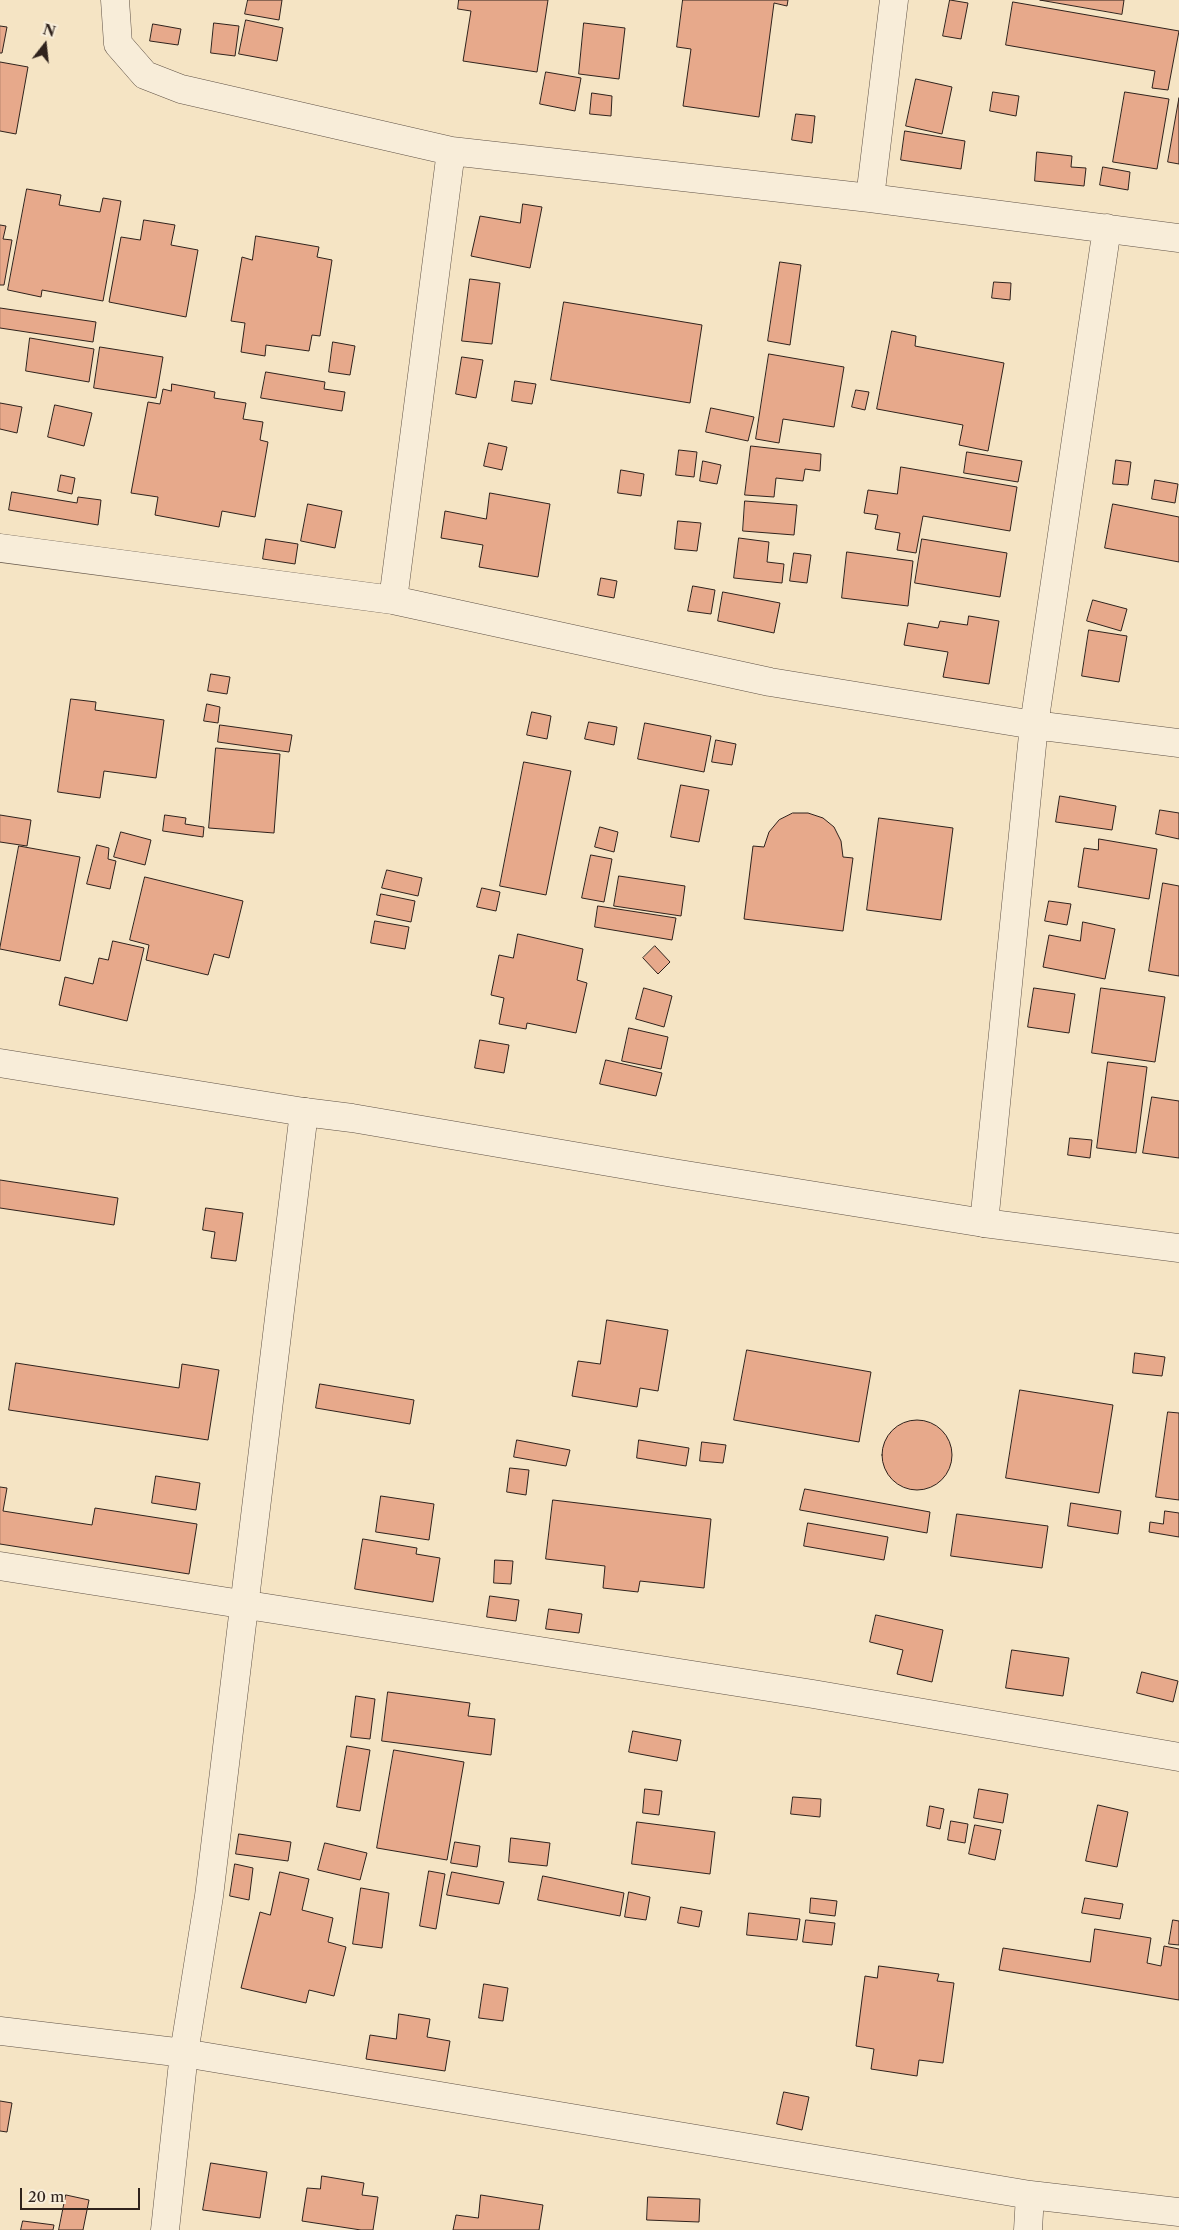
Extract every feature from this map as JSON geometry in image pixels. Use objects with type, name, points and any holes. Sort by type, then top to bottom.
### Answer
[{"type":"street","points":[[115,0],[118,44],[145,76],[181,89],[451,151],[870,198],[1179,238]]},
{"type":"street","points":[[870,198],[894,0]]},
{"type":"street","points":[[393,600],[451,151]]},
{"type":"street","points":[[984,1223],[1034,725],[1107,228]]},
{"type":"street","points":[[0,548],[393,600],[770,682],[1034,725],[1179,744]]},
{"type":"street","points":[[0,1063],[352,1118],[984,1223],[1179,1248]]},
{"type":"street","points":[[165,2230],[184,2053],[209,1896],[304,1112]]},
{"type":"street","points":[[0,1566],[803,1692],[1179,1757]]},
{"type":"street","points":[[0,2031],[184,2053],[1030,2195],[1179,2212]]},
{"type":"street","points":[[1028,2230],[1030,2195]]},
{"type":"building","points":[[248,0],[282,0],[279,20],[245,14]]},
{"type":"building","points":[[459,0],[548,0],[537,72],[463,61],[471,11],[458,9]]},
{"type":"building","points":[[683,0],[788,0],[787,6],[774,3],[759,117],[683,106],[691,49],[677,47]]},
{"type":"building","points":[[950,0],[968,3],[961,39],[943,36]]},
{"type":"building","points":[[1040,0],[1124,0],[1122,14]]},
{"type":"building","points":[[1013,2],[1179,31],[1168,90],[1152,88],[1155,71],[1006,45]]},
{"type":"building","points":[[246,20],[283,28],[277,61],[239,54]]},
{"type":"building","points":[[214,23],[239,26],[235,56],[211,53]]},
{"type":"building","points":[[584,23],[625,28],[619,79],[579,74]]},
{"type":"building","points":[[153,24],[181,29],[178,45],[150,41]]},
{"type":"building","points":[[0,26],[7,27],[2,53],[0,53]]},
{"type":"building","points":[[0,62],[28,67],[16,134],[0,131]]},
{"type":"building","points":[[546,72],[581,78],[575,111],[540,104]]},
{"type":"building","points":[[916,79],[952,87],[942,134],[906,126]]},
{"type":"building","points":[[993,92],[1019,96],[1016,116],[990,111]]},
{"type":"building","points":[[1125,92],[1169,99],[1157,169],[1113,162]]},
{"type":"building","points":[[592,93],[612,96],[611,116],[590,114]]},
{"type":"building","points":[[1179,98],[1179,164],[1168,162]]},
{"type":"building","points":[[796,114],[815,116],[812,143],[792,140]]},
{"type":"building","points":[[905,131],[965,141],[961,169],[901,160]]},
{"type":"building","points":[[1037,152],[1072,156],[1071,167],[1086,168],[1084,186],[1035,181]]},
{"type":"building","points":[[1103,167],[1130,172],[1128,190],[1100,185]]},
{"type":"building","points":[[27,189],[61,195],[59,205],[100,212],[103,198],[121,201],[103,301],[42,290],[41,297],[8,290]]},
{"type":"building","points":[[523,204],[542,207],[530,268],[471,256],[480,216],[520,223]]},
{"type":"building","points":[[144,220],[175,225],[171,245],[198,250],[186,317],[109,302],[121,237],[140,240]]},
{"type":"building","points":[[0,225],[6,226],[3,239],[12,240],[4,285],[0,285]]},
{"type":"building","points":[[256,236],[319,247],[317,257],[332,260],[320,336],[312,335],[309,351],[266,345],[265,356],[241,352],[245,323],[231,321],[242,257],[252,260]]},
{"type":"building","points":[[780,262],[801,265],[790,345],[768,341]]},
{"type":"building","points":[[470,279],[500,283],[492,344],[462,341]]},
{"type":"building","points":[[994,282],[1011,283],[1010,300],[992,298]]},
{"type":"building","points":[[564,302],[702,325],[690,403],[551,380]]},
{"type":"building","points":[[0,308],[96,322],[93,342],[0,328]]},
{"type":"building","points":[[892,331],[916,336],[915,346],[1004,363],[988,451],[959,445],[963,425],[877,409]]},
{"type":"building","points":[[30,338],[94,349],[89,382],[26,371]]},
{"type":"building","points":[[333,342],[355,346],[350,375],[329,372]]},
{"type":"building","points":[[100,347],[163,357],[156,398],[94,388]]},
{"type":"building","points":[[769,354],[844,367],[834,427],[783,419],[779,443],[756,439]]},
{"type":"building","points":[[462,357],[483,360],[476,398],[456,394]]},
{"type":"building","points":[[266,372],[325,382],[324,389],[345,392],[342,411],[261,398]]},
{"type":"building","points":[[515,381],[536,384],[532,404],[512,401]]},
{"type":"building","points":[[172,384],[215,392],[214,398],[246,403],[243,419],[263,422],[260,440],[268,442],[255,517],[222,511],[219,527],[155,515],[158,497],[131,493],[148,402],[160,404],[163,389],[171,391]]},
{"type":"building","points":[[856,390],[869,392],[865,410],[852,407]]},
{"type":"building","points":[[0,403],[22,407],[17,433],[0,429]]},
{"type":"building","points":[[55,405],[92,413],[84,446],[48,437]]},
{"type":"building","points":[[711,408],[754,417],[748,441],[706,432]]},
{"type":"building","points":[[489,443],[507,447],[502,470],[484,466]]},
{"type":"building","points":[[751,446],[821,454],[820,471],[805,469],[803,481],[776,478],[774,497],[745,495]]},
{"type":"building","points":[[679,450],[697,452],[694,477],[676,475]]},
{"type":"building","points":[[967,452],[1022,461],[1018,482],[964,473]]},
{"type":"building","points":[[1116,460],[1131,462],[1128,485],[1113,484]]},
{"type":"building","points":[[703,461],[721,465],[717,484],[700,481]]},
{"type":"building","points":[[901,467],[1017,487],[1010,531],[923,516],[916,553],[897,550],[900,533],[875,529],[878,515],[864,513],[868,490],[897,494]]},
{"type":"building","points":[[621,470],[644,474],[641,496],[618,493]]},
{"type":"building","points":[[61,475],[75,478],[72,494],[58,491]]},
{"type":"building","points":[[1155,480],[1178,484],[1175,503],[1152,499]]},
{"type":"building","points":[[12,492],[77,503],[78,497],[101,500],[98,525],[9,510]]},
{"type":"building","points":[[490,493],[550,504],[538,577],[479,567],[483,545],[441,538],[445,511],[486,519]]},
{"type":"building","points":[[745,501],[797,505],[794,535],[743,531]]},
{"type":"building","points":[[308,504],[342,511],[335,548],[301,541]]},
{"type":"building","points":[[1113,504],[1179,517],[1179,562],[1105,548]]},
{"type":"building","points":[[678,521],[701,523],[697,551],[675,549]]},
{"type":"building","points":[[739,538],[769,542],[767,562],[784,564],[782,583],[734,578]]},
{"type":"building","points":[[266,539],[298,544],[295,564],[263,559]]},
{"type":"building","points":[[922,539],[1007,553],[1000,597],[915,583]]},
{"type":"building","points":[[847,552],[913,561],[908,606],[842,598]]},
{"type":"building","points":[[794,553],[811,555],[807,583],[790,581]]},
{"type":"building","points":[[601,578],[617,581],[614,598],[598,595]]},
{"type":"building","points":[[693,586],[715,590],[711,614],[688,611]]},
{"type":"building","points":[[723,592],[780,603],[774,633],[718,621]]},
{"type":"building","points":[[1093,600],[1127,609],[1121,631],[1087,621]]},
{"type":"building","points":[[969,616],[999,621],[989,684],[943,677],[948,652],[904,645],[908,623],[938,628],[940,621],[967,625]]},
{"type":"building","points":[[1089,630],[1127,636],[1119,682],[1082,676]]},
{"type":"building","points":[[211,674],[230,677],[227,694],[208,691]]},
{"type":"building","points":[[71,699],[96,702],[95,710],[164,720],[156,778],[104,771],[100,798],[58,792]]},
{"type":"building","points":[[207,704],[220,707],[218,723],[204,721]]},
{"type":"building","points":[[532,712],[551,716],[547,739],[527,735]]},
{"type":"building","points":[[589,722],[617,727],[614,745],[585,739]]},
{"type":"building","points":[[645,723],[711,736],[704,772],[638,759]]},
{"type":"building","points":[[220,725],[292,735],[289,752],[218,742]]},
{"type":"building","points":[[716,740],[736,744],[732,765],[712,762]]},
{"type":"building","points":[[216,748],[280,754],[274,833],[209,828]]},
{"type":"building","points":[[524,762],[571,771],[546,895],[500,886]]},
{"type":"building","points":[[681,785],[709,790],[699,842],[671,837]]},
{"type":"building","points":[[1060,796],[1116,806],[1112,830],[1056,822]]},
{"type":"building","points":[[1160,810],[1179,813],[1179,839],[1156,834]]},
{"type":"building","points":[[793,813],[808,813],[823,818],[834,827],[841,841],[843,857],[853,858],[843,931],[744,919],[753,846],[764,847],[769,832],[779,820]]},
{"type":"building","points":[[0,815],[31,820],[27,846],[0,842]]},
{"type":"building","points":[[165,815],[186,818],[185,824],[204,827],[203,837],[163,831]]},
{"type":"building","points":[[879,818],[953,828],[941,920],[867,910]]},
{"type":"building","points":[[600,827],[618,832],[614,852],[595,847]]},
{"type":"building","points":[[121,832],[151,840],[145,865],[114,857]]},
{"type":"building","points":[[1099,839],[1157,849],[1149,899],[1078,887],[1084,848],[1098,850]]},
{"type":"building","points":[[97,845],[109,848],[108,859],[116,861],[110,889],[87,884]]},
{"type":"building","points":[[19,846],[80,857],[60,961],[0,949]]},
{"type":"building","points":[[591,855],[612,859],[604,902],[582,898]]},
{"type":"building","points":[[387,870],[422,878],[418,896],[382,888]]},
{"type":"building","points":[[619,876],[685,886],[681,916],[614,906]]},
{"type":"building","points":[[145,877],[243,901],[229,958],[214,954],[208,975],[146,960],[149,945],[130,940]]},
{"type":"building","points":[[1163,883],[1179,886],[1179,976],[1149,971]]},
{"type":"building","points":[[482,888],[500,892],[496,911],[477,907]]},
{"type":"building","points":[[381,894],[415,901],[411,922],[377,915]]},
{"type":"building","points":[[1049,901],[1071,904],[1067,925],[1045,921]]},
{"type":"building","points":[[598,906],[676,918],[672,940],[595,927]]},
{"type":"building","points":[[375,921],[409,927],[405,949],[371,943]]},
{"type":"building","points":[[1083,922],[1115,929],[1105,979],[1043,967],[1049,935],[1080,941]]},
{"type":"building","points":[[518,934],[583,949],[577,980],[587,983],[576,1033],[527,1023],[526,1029],[499,1024],[504,998],[491,995],[499,955],[513,958]]},
{"type":"building","points":[[113,941],[144,948],[127,1021],[59,1005],[65,977],[93,984],[99,958],[108,960]]},
{"type":"building","points":[[655,946],[670,962],[658,974],[643,958]]},
{"type":"building","points":[[644,988],[672,996],[664,1027],[636,1019]]},
{"type":"building","points":[[1034,988],[1075,994],[1069,1033],[1028,1027]]},
{"type":"building","points":[[1101,988],[1165,997],[1155,1062],[1092,1053]]},
{"type":"building","points":[[629,1028],[668,1037],[661,1069],[622,1061]]},
{"type":"building","points":[[480,1040],[509,1045],[504,1073],[475,1068]]},
{"type":"building","points":[[606,1060],[662,1073],[656,1096],[600,1084]]},
{"type":"building","points":[[1108,1062],[1147,1067],[1136,1153],[1097,1148]]},
{"type":"building","points":[[1152,1097],[1179,1101],[1179,1158],[1143,1153]]},
{"type":"building","points":[[1070,1138],[1092,1140],[1090,1158],[1068,1155]]},
{"type":"building","points":[[0,1180],[118,1198],[114,1225],[0,1208]]},
{"type":"building","points":[[206,1208],[243,1213],[236,1261],[211,1258],[215,1232],[203,1230]]},
{"type":"building","points":[[607,1320],[668,1330],[658,1391],[640,1388],[637,1407],[572,1396],[578,1361],[600,1364]]},
{"type":"building","points":[[747,1350],[871,1372],[859,1442],[734,1420]]},
{"type":"building","points":[[1135,1353],[1165,1357],[1162,1376],[1133,1373]]},
{"type":"building","points":[[16,1363],[179,1388],[182,1364],[219,1370],[208,1440],[9,1410]]},
{"type":"building","points":[[320,1384],[414,1400],[410,1424],[316,1408]]},
{"type":"building","points":[[1020,1390],[1113,1405],[1099,1493],[1006,1478]]},
{"type":"building","points":[[1168,1412],[1179,1413],[1179,1500],[1156,1497]]},
{"type":"building","points":[[917,1420],[936,1426],[946,1436],[952,1455],[946,1474],[936,1484],[917,1490],[898,1484],[888,1474],[882,1455],[888,1436],[898,1426]]},
{"type":"building","points":[[517,1440],[570,1450],[566,1466],[514,1457]]},
{"type":"building","points":[[639,1440],[689,1448],[686,1466],[637,1458]]},
{"type":"building","points":[[702,1442],[726,1445],[723,1463],[700,1461]]},
{"type":"building","points":[[510,1468],[529,1470],[526,1495],[507,1492]]},
{"type":"building","points":[[156,1476],[200,1483],[196,1510],[152,1503]]},
{"type":"building","points":[[0,1487],[7,1488],[3,1511],[92,1525],[95,1508],[197,1524],[189,1574],[0,1544]]},
{"type":"building","points":[[805,1489],[930,1512],[927,1533],[800,1510]]},
{"type":"building","points":[[381,1496],[434,1504],[429,1540],[376,1532]]},
{"type":"building","points":[[553,1500],[711,1519],[704,1588],[640,1581],[638,1592],[603,1588],[605,1566],[546,1559]]},
{"type":"building","points":[[1071,1503],[1121,1511],[1118,1534],[1068,1526]]},
{"type":"building","points":[[1165,1511],[1179,1513],[1179,1537],[1149,1532],[1150,1522],[1163,1524]]},
{"type":"building","points":[[957,1514],[1048,1526],[1042,1568],[951,1556]]},
{"type":"building","points":[[808,1523],[888,1537],[884,1560],[804,1546]]},
{"type":"building","points":[[363,1539],[417,1548],[416,1554],[440,1558],[433,1602],[355,1589]]},
{"type":"building","points":[[495,1560],[513,1561],[511,1584],[494,1583]]},
{"type":"building","points":[[490,1596],[519,1600],[516,1621],[487,1617]]},
{"type":"building","points":[[549,1609],[582,1614],[579,1633],[546,1629]]},
{"type":"building","points":[[876,1615],[943,1630],[932,1682],[897,1674],[903,1650],[870,1642]]},
{"type":"building","points":[[1012,1650],[1069,1658],[1063,1696],[1006,1688]]},
{"type":"building","points":[[1142,1672],[1178,1681],[1173,1702],[1137,1693]]},
{"type":"building","points":[[388,1692],[470,1703],[468,1716],[495,1719],[491,1755],[382,1741]]},
{"type":"building","points":[[356,1696],[375,1699],[370,1739],[351,1737]]},
{"type":"building","points":[[633,1731],[681,1740],[677,1761],[629,1752]]},
{"type":"building","points":[[347,1746],[370,1750],[360,1811],[337,1807]]},
{"type":"building","points":[[394,1750],[464,1762],[447,1860],[377,1848]]},
{"type":"building","points":[[645,1789],[662,1791],[659,1815],[643,1813]]},
{"type":"building","points":[[979,1789],[1008,1794],[1003,1823],[974,1818]]},
{"type":"building","points":[[793,1797],[821,1799],[820,1817],[791,1814]]},
{"type":"building","points":[[1098,1805],[1128,1812],[1117,1867],[1086,1861]]},
{"type":"building","points":[[930,1806],[944,1809],[940,1829],[927,1826]]},
{"type":"building","points":[[951,1821],[968,1824],[965,1843],[948,1840]]},
{"type":"building","points":[[637,1822],[715,1832],[710,1874],[632,1864]]},
{"type":"building","points":[[975,1825],[1001,1830],[995,1860],[969,1854]]},
{"type":"building","points":[[239,1834],[291,1842],[288,1861],[236,1854]]},
{"type":"building","points":[[511,1838],[550,1843],[547,1866],[509,1862]]},
{"type":"building","points":[[455,1842],[480,1846],[477,1867],[451,1863]]},
{"type":"building","points":[[325,1843],[367,1853],[360,1880],[318,1870]]},
{"type":"building","points":[[235,1864],[253,1868],[249,1900],[230,1896]]},
{"type":"building","points":[[429,1871],[445,1874],[436,1929],[420,1926]]},
{"type":"building","points":[[280,1872],[309,1879],[302,1910],[333,1918],[328,1942],[346,1947],[334,1996],[309,1990],[306,2003],[241,1988],[260,1912],[270,1915]]},
{"type":"building","points":[[452,1872],[504,1882],[499,1904],[447,1895]]},
{"type":"building","points":[[543,1876],[624,1893],[620,1916],[538,1900]]},
{"type":"building","points":[[361,1888],[389,1893],[382,1948],[353,1944]]},
{"type":"building","points":[[629,1892],[650,1897],[646,1920],[625,1917]]},
{"type":"building","points":[[811,1898],[837,1901],[835,1916],[810,1913]]},
{"type":"building","points":[[1085,1898],[1123,1904],[1120,1919],[1082,1913]]},
{"type":"building","points":[[681,1907],[702,1911],[699,1927],[678,1923]]},
{"type":"building","points":[[749,1913],[800,1919],[797,1940],[747,1935]]},
{"type":"building","points":[[806,1920],[835,1923],[832,1945],[803,1942]]},
{"type":"building","points":[[1173,1920],[1179,1921],[1179,1945],[1169,1944]]},
{"type":"building","points":[[1095,1929],[1151,1938],[1147,1963],[1161,1966],[1164,1946],[1179,1949],[1179,2000],[999,1970],[1003,1948],[1090,1962]]},
{"type":"building","points":[[879,1966],[939,1974],[937,1981],[954,1983],[943,2063],[919,2060],[917,2076],[871,2069],[874,2049],[856,2046],[865,1976],[877,1978]]},
{"type":"building","points":[[484,1984],[508,1988],[503,2021],[479,2018]]},
{"type":"building","points":[[399,2014],[430,2019],[427,2037],[450,2041],[445,2071],[366,2059],[370,2035],[396,2039]]},
{"type":"building","points":[[784,2092],[809,2097],[802,2130],[777,2124]]},
{"type":"building","points":[[0,2101],[12,2103],[7,2132],[0,2131]]},
{"type":"building","points":[[211,2163],[267,2172],[260,2218],[203,2210]]},
{"type":"building","points":[[322,2176],[364,2183],[362,2195],[378,2197],[373,2230],[361,2230],[302,2221],[307,2188],[320,2189]]},
{"type":"building","points":[[66,2195],[89,2200],[83,2230],[59,2230]]},
{"type":"building","points":[[481,2195],[543,2205],[539,2230],[453,2230],[456,2215],[478,2218]]},
{"type":"building","points":[[648,2197],[700,2199],[699,2222],[647,2220]]},
{"type":"building","points":[[23,2221],[54,2225],[53,2230],[21,2230]]}]
